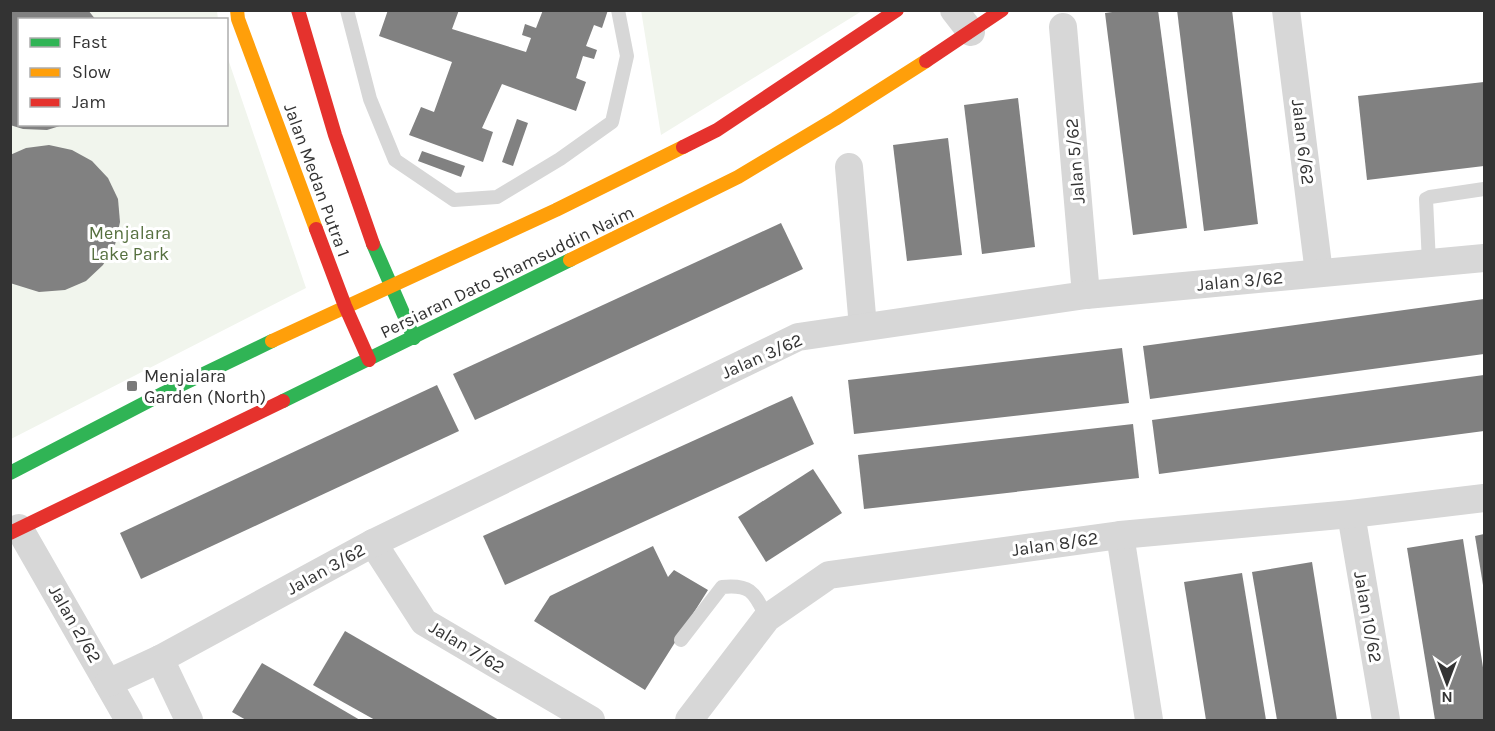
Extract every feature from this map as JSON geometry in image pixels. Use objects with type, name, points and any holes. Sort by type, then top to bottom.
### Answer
[{"type":"main road","name":"Jalan Medan Putra 1","points":[[237,10],[238,19],[345,306],[369,360]]},
{"type":"main road","name":"Jalan Medan Putra 1","points":[[298,10],[320,93],[390,286],[414,338]]},
{"type":"main road","name":"Persiaran Dato Shamsuddin Naim","points":[[10,473],[164,393],[345,306],[556,210],[717,130],[897,10]]},
{"type":"main road","name":"Persiaran Dato Shamsuddin Naim","points":[[15,530],[369,360],[738,177],[963,21],[1002,10]]},
{"type":"street","name":"Jalan 6/62","points":[[1286,10],[1319,273]]},
{"type":"street","name":"Jalan 5/62","points":[[1063,27],[1086,296]]},
{"type":"street","points":[[849,167],[863,327]]},
{"type":"street","name":"Jalan 3/62","points":[[108,683],[160,659],[373,543],[798,337],[1086,296],[1485,258]]},
{"type":"street","name":"Jalan 8/62","points":[[689,720],[767,618],[829,576],[1120,535],[1351,514],[1485,498]]},
{"type":"street","name":"Jalan 10/62","points":[[1351,514],[1386,720]]},
{"type":"street","name":"Jalan 2/62","points":[[15,530],[129,720]]},
{"type":"street","points":[[1120,535],[1149,720]]},
{"type":"street","name":"Jalan 7/62","points":[[373,543],[424,622],[591,720]]},
{"type":"street","points":[[160,659],[189,720]]},
{"type":"lane","points":[[346,10],[370,99],[395,160],[454,200],[497,196],[560,159],[612,122],[627,56],[618,10]]},
{"type":"lane","points":[[1429,263],[1426,199],[1430,196],[1485,189]]},
{"type":"lane","points":[[681,639],[722,587],[738,586],[749,591],[757,598],[767,618]]},
{"type":"green space","points":[[641,10],[862,10],[862,11],[661,135]]},
{"type":"green space","name":"Menjalara Lake Park","points":[[11,11],[217,11],[218,18],[18,18],[18,126],[228,126],[228,59],[306,288],[11,439]]},
{"type":"building","points":[[10,10],[88,10],[94,18],[18,18],[18,126],[60,126],[47,130],[23,129],[10,125]]},
{"type":"building","points":[[388,10],[459,10],[452,29],[526,52],[531,38],[522,35],[525,24],[536,28],[543,10],[608,10],[602,28],[594,25],[586,46],[597,50],[594,59],[583,56],[576,78],[586,82],[576,111],[502,84],[482,128],[493,132],[483,162],[409,135],[421,107],[434,112],[452,62],[379,36]]},
{"type":"building","points":[[1158,10],[1187,228],[1133,235],[1105,13]]},
{"type":"building","points":[[1177,10],[1232,10],[1258,224],[1204,231]]},
{"type":"building","points":[[1484,82],[1484,166],[1367,180],[1358,96]]},
{"type":"building","points":[[1018,98],[1035,247],[982,254],[964,105]]},
{"type":"building","points":[[517,119],[528,123],[513,166],[502,162]]},
{"type":"building","points":[[948,138],[962,255],[907,261],[893,145]]},
{"type":"building","points":[[49,145],[72,150],[92,161],[108,178],[118,199],[120,222],[115,245],[103,265],[86,281],[65,290],[39,292],[10,283],[10,155],[26,148]]},
{"type":"building","points":[[422,151],[465,166],[461,177],[418,161]]},
{"type":"building","points":[[781,223],[803,269],[475,420],[453,374]]},
{"type":"building","points":[[1484,299],[1484,354],[1150,399],[1143,346]]},
{"type":"building","points":[[1122,348],[1129,403],[854,434],[848,380]]},
{"type":"building","points":[[1484,375],[1484,431],[1159,474],[1152,420]]},
{"type":"building","points":[[437,385],[459,431],[141,579],[120,533]]},
{"type":"building","points":[[792,396],[814,444],[505,585],[483,536]]},
{"type":"building","points":[[1133,424],[1139,478],[864,509],[858,455]]},
{"type":"building","points":[[813,469],[842,513],[766,562],[738,517]]},
{"type":"building","points":[[1484,534],[1484,585],[1483,585],[1475,536]]},
{"type":"building","points":[[1463,539],[1484,674],[1484,720],[1435,720],[1407,548]]},
{"type":"building","points":[[653,546],[668,577],[674,570],[708,590],[645,690],[534,621],[550,596]]},
{"type":"building","points":[[1312,562],[1337,720],[1277,720],[1252,572]]},
{"type":"building","points":[[1242,573],[1266,720],[1206,720],[1184,582]]},
{"type":"building","points":[[345,631],[499,720],[375,720],[313,685]]},
{"type":"building","points":[[262,663],[360,720],[246,720],[232,712]]},
{"type":"traffic: fast","points":[[373,244],[414,338]]},
{"type":"traffic: fast","points":[[283,401],[570,260]]},
{"type":"traffic: fast","points":[[10,473],[164,393],[272,341]]},
{"type":"traffic: slow","points":[[237,10],[238,19],[316,229]]},
{"type":"traffic: slow","points":[[570,260],[738,177],[926,61]]},
{"type":"traffic: slow","points":[[272,341],[556,210],[683,147]]},
{"type":"traffic: jam","points":[[298,10],[335,135],[373,244]]},
{"type":"traffic: jam","points":[[683,147],[717,130],[897,10]]},
{"type":"traffic: jam","points":[[926,61],[1002,10]]},
{"type":"traffic: jam","points":[[316,229],[345,306],[369,360]]},
{"type":"traffic: jam","points":[[10,533],[283,401]]},
{"type":"place","name":"Menjalara Garden (North)","points":[[132,386]]}]
